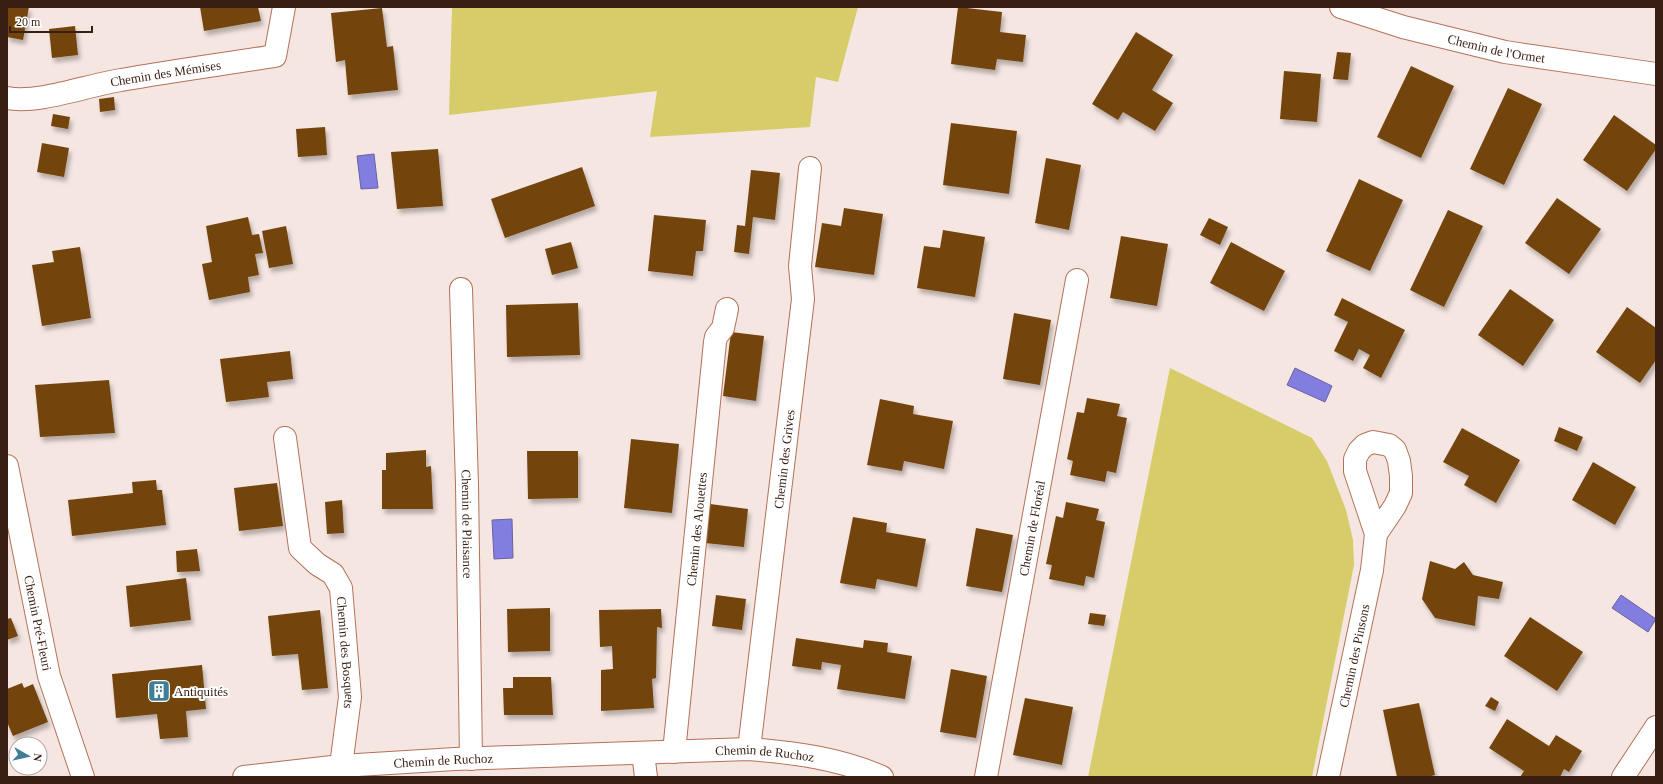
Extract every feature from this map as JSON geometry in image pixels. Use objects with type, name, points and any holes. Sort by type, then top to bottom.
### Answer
[{"type":"street","name":"Chemin des Mémises","points":[[7,98],[14,99],[39,97],[120,80],[276,56],[284,7]]},
{"type":"street","name":"Chemin de l'Ormet","points":[[1341,7],[1403,27],[1505,52],[1656,74]]},
{"type":"street","name":"Chemin des Grives","points":[[749,749],[803,299],[800,266],[810,168]]},
{"type":"street","name":"Chemin de Floréal","points":[[986,777],[1077,280]]},
{"type":"street","name":"Chemin de Plaisance","points":[[461,289],[468,493],[471,759]]},
{"type":"street","name":"Chemin des Alouettes","points":[[674,752],[715,342],[716,337],[723,328],[727,309]]},
{"type":"street","name":"Chemin des Bosquets","points":[[285,438],[300,548],[317,564],[333,574],[341,588],[350,697],[341,766]]},
{"type":"street","name":"Chemin Pré-Fleuri","points":[[7,466],[49,676],[83,777]]},
{"type":"street","name":"Chemin des Pinsons","points":[[1328,777],[1372,570],[1376,534]]},
{"type":"street","points":[[1624,777],[1656,727]]},
{"type":"street","name":"Chemin de Ruchoz","points":[[244,777],[341,766],[471,759],[749,749],[798,753],[835,761],[882,777]]},
{"type":"street","points":[[644,753],[646,777]]},
{"type":"shaded area","points":[[452,7],[858,7],[838,82],[816,77],[810,127],[650,137],[657,91],[449,115]]},
{"type":"shaded area","points":[[374,154],[378,188],[361,189],[357,156]]},
{"type":"shaded area","points":[[1170,368],[1312,438],[1327,461],[1346,510],[1353,540],[1354,565],[1312,777],[1088,777]]},
{"type":"shaded area","points":[[1295,368],[1332,386],[1325,402],[1287,385]]},
{"type":"shaded area","points":[[512,519],[513,558],[494,559],[492,520]]},
{"type":"shaded area","points":[[1621,595],[1656,619],[1648,632],[1612,608]]},
{"type":"building","points":[[7,7],[29,7],[23,40],[7,37]]},
{"type":"building","points":[[200,7],[258,7],[261,21],[204,31]]},
{"type":"building","points":[[958,7],[1002,12],[1000,32],[1026,35],[1023,62],[997,59],[995,70],[951,64]]},
{"type":"building","points":[[382,8],[387,47],[393,46],[398,90],[348,95],[345,60],[336,62],[331,13]]},
{"type":"building","points":[[75,26],[78,55],[52,58],[49,29]]},
{"type":"building","points":[[1136,32],[1173,55],[1152,90],[1173,103],[1155,131],[1123,112],[1118,120],[1092,104]]},
{"type":"building","points":[[1337,52],[1351,53],[1348,80],[1333,79]]},
{"type":"building","points":[[1411,66],[1454,86],[1421,158],[1377,137]]},
{"type":"building","points":[[1284,71],[1321,74],[1317,122],[1280,119]]},
{"type":"building","points":[[1508,88],[1542,104],[1504,185],[1470,169]]},
{"type":"building","points":[[114,97],[115,110],[100,112],[99,99]]},
{"type":"building","points":[[53,114],[70,117],[68,129],[51,126]]},
{"type":"building","points":[[1614,115],[1656,145],[1656,149],[1627,191],[1583,160]]},
{"type":"building","points":[[951,123],[1017,131],[1009,194],[943,185]]},
{"type":"building","points":[[325,127],[327,155],[298,157],[296,129]]},
{"type":"building","points":[[42,143],[69,148],[64,177],[37,172]]},
{"type":"building","points":[[438,149],[443,206],[397,209],[391,152]]},
{"type":"building","points":[[1046,158],[1081,165],[1069,230],[1035,223]]},
{"type":"building","points":[[582,167],[595,206],[505,238],[491,199]]},
{"type":"building","points":[[751,170],[780,173],[775,220],[753,217],[749,254],[734,252],[737,225],[745,226]]},
{"type":"building","points":[[1359,179],[1403,200],[1370,271],[1326,251]]},
{"type":"building","points":[[1557,198],[1601,229],[1569,274],[1525,243]]},
{"type":"building","points":[[844,208],[883,214],[874,275],[815,267],[822,223],[841,226]]},
{"type":"building","points":[[1448,210],[1483,226],[1444,307],[1410,290]]},
{"type":"building","points":[[654,215],[706,220],[703,251],[696,251],[693,276],[648,271]]},
{"type":"building","points":[[248,217],[252,235],[259,234],[263,253],[255,254],[259,275],[248,277],[250,292],[209,300],[202,264],[212,262],[206,226]]},
{"type":"building","points":[[1209,218],[1228,227],[1220,245],[1200,235]]},
{"type":"building","points":[[286,226],[293,264],[269,268],[262,231]]},
{"type":"building","points":[[943,230],[985,237],[975,297],[917,288],[924,246],[940,248]]},
{"type":"building","points":[[1121,236],[1168,244],[1157,306],[1110,298]]},
{"type":"building","points":[[571,242],[578,268],[552,275],[545,249]]},
{"type":"building","points":[[1231,242],[1285,271],[1264,311],[1210,283]]},
{"type":"building","points":[[80,247],[91,318],[42,326],[32,265],[54,262],[52,251]]},
{"type":"building","points":[[1510,289],[1554,320],[1523,366],[1478,335]]},
{"type":"building","points":[[1342,298],[1405,330],[1381,378],[1363,368],[1370,355],[1359,349],[1353,361],[1334,351],[1348,322],[1334,315]]},
{"type":"building","points":[[578,303],[580,355],[507,357],[506,305]]},
{"type":"building","points":[[1627,307],[1656,328],[1656,360],[1640,383],[1596,352]]},
{"type":"building","points":[[1014,313],[1051,320],[1040,385],[1003,379]]},
{"type":"building","points":[[731,332],[764,336],[756,401],[723,396]]},
{"type":"building","points":[[290,351],[293,379],[267,382],[269,397],[226,402],[220,359]]},
{"type":"building","points":[[109,380],[115,433],[40,437],[35,385]]},
{"type":"building","points":[[1087,398],[1120,404],[1117,416],[1127,418],[1116,473],[1107,471],[1105,482],[1070,475],[1073,461],[1067,459],[1077,412],[1084,413]]},
{"type":"building","points":[[880,399],[914,406],[913,414],[953,421],[944,469],[904,461],[902,471],[867,465]]},
{"type":"building","points":[[1559,427],[1583,437],[1577,451],[1554,441]]},
{"type":"building","points":[[1462,428],[1520,460],[1496,503],[1464,485],[1469,476],[1443,462]]},
{"type":"building","points":[[631,439],[679,444],[672,513],[624,508]]},
{"type":"building","points":[[426,450],[426,467],[431,466],[433,509],[382,509],[382,470],[386,470],[386,453]]},
{"type":"building","points":[[527,451],[578,451],[578,498],[528,499]]},
{"type":"building","points":[[1593,462],[1636,487],[1615,525],[1572,500]]},
{"type":"building","points":[[156,480],[157,490],[162,490],[166,525],[72,536],[68,500],[133,493],[132,482]]},
{"type":"building","points":[[277,483],[283,526],[239,531],[234,488]]},
{"type":"building","points":[[342,500],[344,533],[327,534],[325,502]]},
{"type":"building","points":[[1066,502],[1099,509],[1096,520],[1105,522],[1094,578],[1086,576],[1084,586],[1049,579],[1052,565],[1046,564],[1056,516],[1063,518]]},
{"type":"building","points":[[710,504],[748,509],[744,547],[705,543]]},
{"type":"building","points":[[853,517],[887,523],[886,532],[926,539],[917,587],[877,579],[875,589],[840,583]]},
{"type":"building","points":[[976,528],[1013,535],[1002,592],[966,586]]},
{"type":"building","points":[[197,549],[200,571],[177,572],[176,551]]},
{"type":"building","points":[[1430,561],[1455,569],[1464,562],[1473,575],[1503,582],[1499,599],[1478,596],[1475,626],[1435,618],[1422,599]]},
{"type":"building","points":[[186,578],[191,620],[130,627],[126,586]]},
{"type":"building","points":[[716,595],[746,599],[742,630],[712,626]]},
{"type":"building","points":[[550,608],[550,651],[508,652],[507,609]]},
{"type":"building","points":[[661,609],[662,628],[657,627],[656,678],[652,679],[654,708],[601,711],[601,670],[613,669],[612,646],[600,647],[599,610]]},
{"type":"building","points":[[320,610],[328,688],[302,690],[298,654],[272,656],[268,616]]},
{"type":"building","points":[[1090,613],[1106,615],[1104,626],[1088,624]]},
{"type":"building","points":[[1530,617],[1583,652],[1557,691],[1504,656]]},
{"type":"building","points":[[11,618],[18,636],[7,640],[7,619]]},
{"type":"building","points":[[796,638],[863,648],[864,640],[888,643],[887,652],[912,656],[905,699],[837,689],[841,665],[822,662],[821,670],[792,666]]},
{"type":"building","name":"Antiquités","points":[[202,665],[206,709],[186,711],[188,737],[160,739],[157,714],[116,718],[112,674]]},
{"type":"building","points":[[951,669],[987,676],[976,738],[940,732]]},
{"type":"building","points":[[513,677],[551,677],[553,715],[504,715],[503,688],[513,688]]},
{"type":"building","points":[[22,683],[24,688],[33,684],[48,722],[13,736],[7,722],[7,689]]},
{"type":"building","points":[[1491,697],[1499,702],[1495,711],[1485,706]]},
{"type":"building","points":[[1025,698],[1073,707],[1062,765],[1013,755]]},
{"type":"building","points":[[1419,703],[1435,775],[1427,777],[1397,777],[1383,710]]},
{"type":"building","points":[[1507,719],[1549,746],[1556,735],[1582,751],[1569,772],[1564,769],[1560,777],[1520,777],[1524,771],[1489,748]]},
{"type":"place","name":"Antiquités","points":[[159,691]]}]
